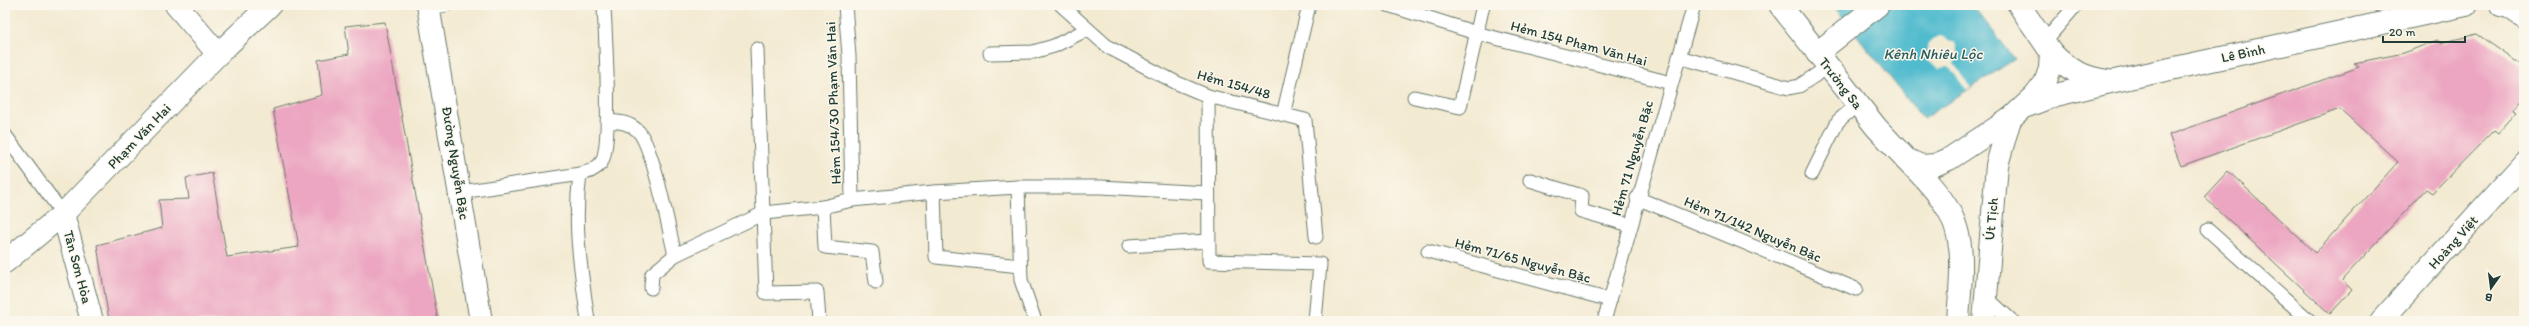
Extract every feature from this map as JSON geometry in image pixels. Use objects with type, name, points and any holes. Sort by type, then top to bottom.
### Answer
[{"type":"street","points":[[176,5],[218,54]]},
{"type":"street","name":"Phạm Văn Hai","points":[[5,262],[63,214],[218,54],[270,5]]},
{"type":"street","name":"Trường Sa","points":[[1780,5],[1858,104],[1944,202],[1956,224],[1961,251],[1958,321]]},
{"type":"street","points":[[1823,60],[1835,39],[1878,5]]},
{"type":"street","points":[[2019,5],[2058,60],[2078,74],[2110,82]]},
{"type":"street","name":"Lê Bình","points":[[2016,114],[2056,95],[2427,8],[2466,5]]},
{"type":"street","points":[[2501,5],[2524,17]]},
{"type":"street","name":"Đường Nguyễn Bặc","points":[[435,6],[481,321]]},
{"type":"street","points":[[2016,114],[2040,90],[2048,76],[2048,46]]},
{"type":"street","name":"Trường Sa","points":[[1906,159],[1921,166],[1941,163],[2016,114]]},
{"type":"street","name":"Út Tịch","points":[[1984,321],[1997,165],[2016,114]]},
{"type":"street","name":"Hoàng Việt","points":[[2382,321],[2524,163]]},
{"type":"street","name":"Tân Sơn Hòa","points":[[63,214],[92,321]]},
{"type":"lane","points":[[461,192],[580,174],[592,171],[601,162],[607,148],[608,121],[604,5]]},
{"type":"lane","name":"Hẻm 154/30 Phạm Văn Hai","points":[[845,5],[849,56],[852,200]]},
{"type":"lane","name":"Hẻm 154/48","points":[[1061,5],[1086,30],[1115,51],[1177,83],[1208,96],[1305,120],[1316,237]]},
{"type":"lane","points":[[1283,115],[1309,5]]},
{"type":"lane","name":"Hẻm 154 Phạm Văn Hai","points":[[1388,5],[1476,33],[1671,83]]},
{"type":"lane","points":[[1414,97],[1460,107],[1483,5]]},
{"type":"lane","name":"Hẻm 71 Nguyễn Bặc","points":[[1604,321],[1637,198],[1694,5]]},
{"type":"lane","points":[[2048,46],[2076,5]]},
{"type":"lane","points":[[990,53],[1033,52],[1054,46],[1086,30]]},
{"type":"lane","points":[[757,49],[766,292],[818,292],[819,321]]},
{"type":"lane","points":[[1679,57],[1789,88],[1799,86],[1823,60]]},
{"type":"lane","points":[[1208,96],[1207,193],[1209,261],[1320,264],[1315,321]]},
{"type":"lane","points":[[1812,174],[1838,121],[1858,104]]},
{"type":"lane","points":[[608,121],[625,122],[638,130],[647,148],[675,255]]},
{"type":"lane","points":[[5,135],[63,214]]},
{"type":"lane","points":[[580,174],[576,230],[588,321]]},
{"type":"lane","points":[[1530,180],[1582,196],[1581,211],[1630,225]]},
{"type":"lane","points":[[651,288],[652,274],[675,255],[764,213],[823,207],[852,200],[934,192],[1018,187],[1101,187],[1207,193]]},
{"type":"lane","points":[[1018,187],[1021,280],[1035,321]]},
{"type":"lane","points":[[934,192],[936,257],[1020,266]]},
{"type":"lane","name":"Hẻm 71/142 Nguyễn Bặc","points":[[1637,198],[1856,289]]},
{"type":"lane","points":[[823,207],[825,247],[872,252],[876,282]]},
{"type":"lane","points":[[2208,230],[2310,321]]},
{"type":"lane","points":[[1129,246],[1208,241]]},
{"type":"lane","name":"Hẻm 71/65 Nguyễn Bặc","points":[[1428,252],[1610,300]]},
{"type":"lane","points":[[1986,297],[2012,321]]},
{"type":"water","name":"Kênh Nhiêu Lộc","points":[[1833,5],[1972,5],[2015,59],[1923,119]]},
{"type":"pier","points":[[1941,36],[1955,43],[1958,54],[1954,64],[1971,87],[1967,90],[1949,67],[1939,68],[1927,59],[1926,54],[1928,44],[1936,37]]},
{"type":"building","points":[[385,22],[438,321],[109,321],[97,245],[162,228],[159,200],[189,199],[186,178],[212,173],[227,257],[299,247],[273,109],[322,95],[318,60],[349,54],[345,26]]},
{"type":"building","points":[[2477,34],[2524,67],[2524,98],[2514,110],[2517,112],[2498,133],[2494,130],[2432,193],[2426,189],[2342,280],[2352,290],[2330,314],[2204,197],[2228,171],[2315,253],[2398,162],[2340,109],[2181,166],[2169,135],[2359,67],[2354,63],[2404,53],[2437,40],[2441,43]]}]
